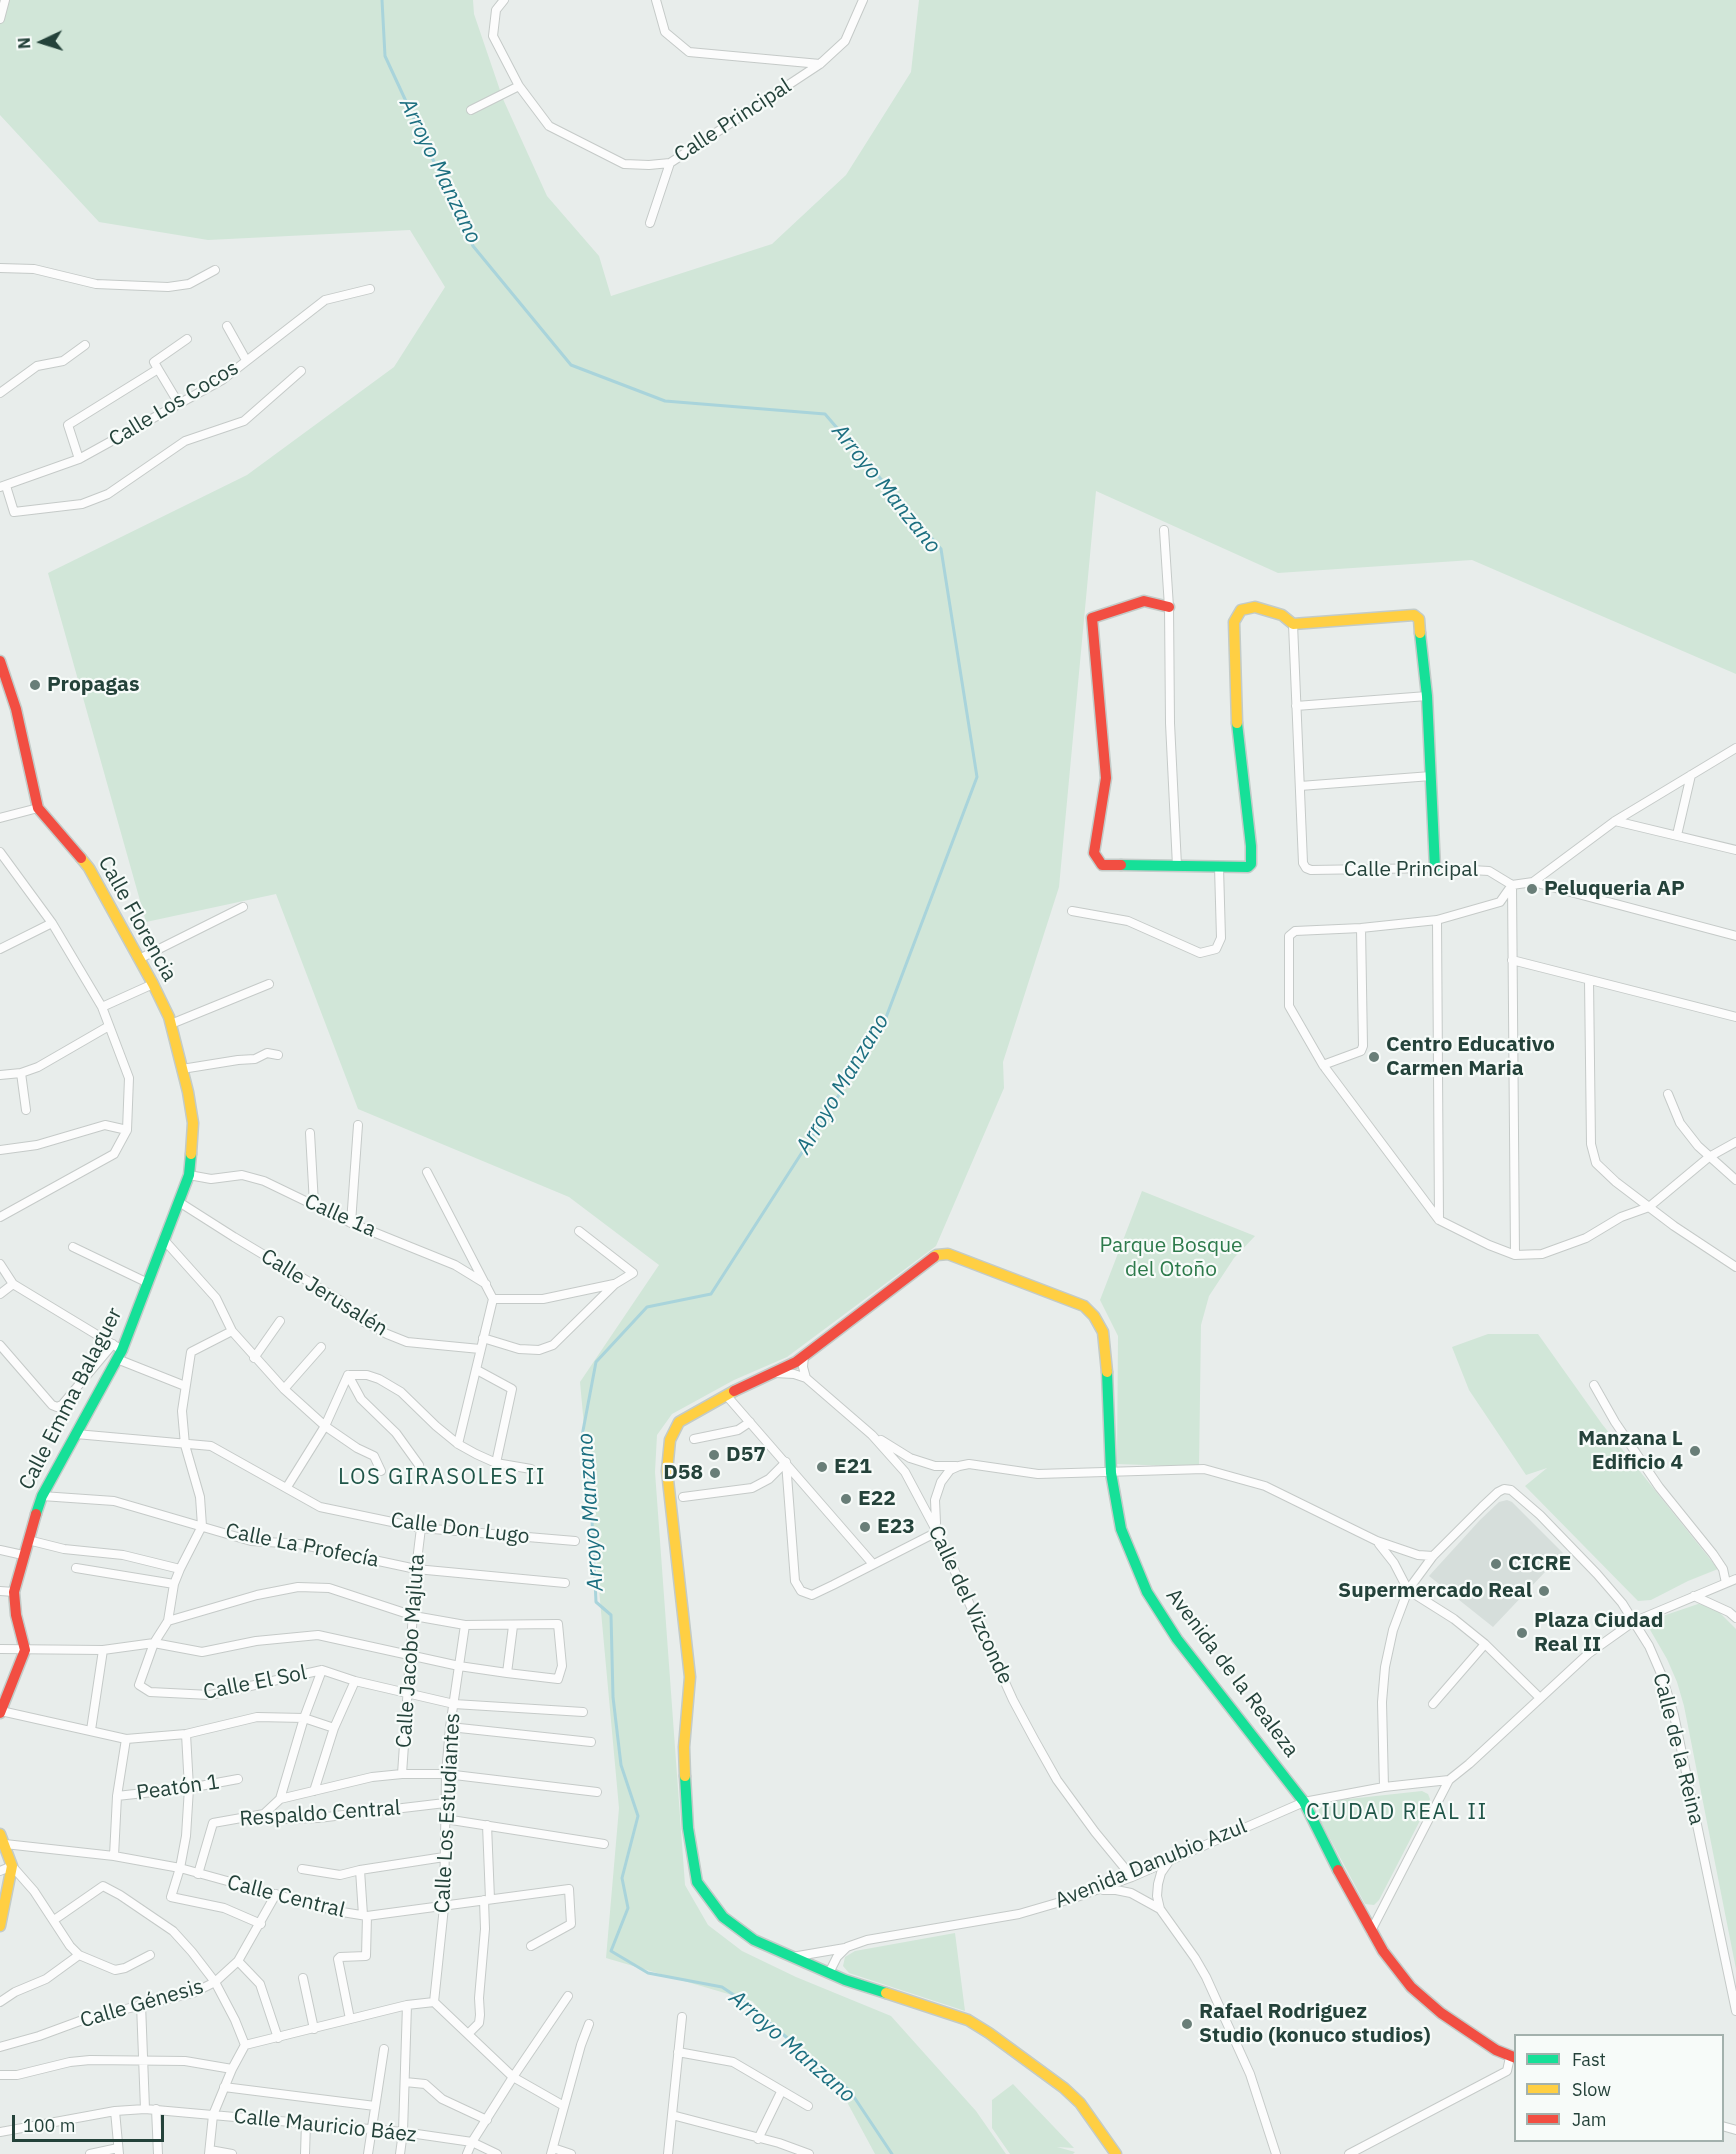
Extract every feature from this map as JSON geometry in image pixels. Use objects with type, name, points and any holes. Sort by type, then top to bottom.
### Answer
[{"type":"street","points":[[0,19],[5,0]]},
{"type":"street","name":"Calle Principal","points":[[504,0],[496,10],[493,36],[519,86],[549,126],[624,164],[649,165],[670,163],[820,64],[845,41],[863,0]]},
{"type":"street","points":[[656,0],[665,32],[689,52],[820,64]]},
{"type":"street","points":[[471,110],[519,86]]},
{"type":"street","points":[[650,223],[670,163]]},
{"type":"street","points":[[0,268],[34,269],[96,284],[168,287],[189,284],[215,270]]},
{"type":"street","name":"Calle Los Cocos","points":[[3,487],[79,459],[222,380],[325,300],[370,289]]},
{"type":"street","points":[[227,326],[246,360]]},
{"type":"street","points":[[179,404],[154,362],[187,339]]},
{"type":"street","points":[[0,393],[37,366],[63,361],[85,345]]},
{"type":"street","points":[[79,459],[68,425],[158,369]]},
{"type":"street","points":[[3,487],[14,512],[82,504],[108,494],[185,441],[243,421],[301,371]]},
{"type":"street","points":[[1164,530],[1169,607],[1170,723],[1177,866]]},
{"type":"street","points":[[1169,607],[1144,601],[1092,618],[1106,778],[1094,854],[1102,865],[1248,867],[1252,858],[1237,728],[1234,622],[1241,610],[1255,607],[1282,615],[1293,624],[1414,615],[1419,619],[1427,696],[1435,868]]},
{"type":"street","points":[[1293,624],[1300,786],[1431,776]]},
{"type":"street","name":"Calle Florencia","points":[[0,662],[16,709],[38,808],[89,868],[140,959],[171,1024],[188,1092],[193,1123],[189,1175]]},
{"type":"street","points":[[1296,706],[1427,696]]},
{"type":"street","points":[[1533,882],[1615,820],[1736,748]]},
{"type":"street","points":[[1677,835],[1691,775]]},
{"type":"street","name":"Calle Principal","points":[[1300,786],[1303,863],[1306,868],[1311,870],[1435,868],[1489,871],[1512,885]]},
{"type":"street","points":[[0,818],[38,808]]},
{"type":"street","points":[[1615,820],[1736,850]]},
{"type":"street","points":[[0,852],[52,923],[102,1007],[129,1078],[127,1130],[114,1154],[99,1165],[28,1200],[0,1217]]},
{"type":"street","points":[[1072,911],[1128,921],[1200,953],[1216,949],[1221,938],[1219,867]]},
{"type":"street","points":[[1736,936],[1533,882],[1512,885],[1500,902],[1437,920],[1361,928],[1295,931],[1289,936],[1289,1006],[1323,1065],[1439,1220],[1515,1255],[1542,1254],[1586,1238],[1621,1217],[1649,1207],[1709,1157],[1736,1142]]},
{"type":"street","points":[[1512,885],[1515,1255]]},
{"type":"street","points":[[140,959],[243,907]]},
{"type":"street","points":[[1437,920],[1439,1220]]},
{"type":"street","points":[[0,949],[52,923]]},
{"type":"street","points":[[1323,1065],[1361,1051],[1363,1046],[1361,928]]},
{"type":"street","points":[[1512,960],[1736,1017]]},
{"type":"street","points":[[1589,980],[1591,1144],[1596,1163],[1616,1182],[1649,1207],[1736,1267]]},
{"type":"street","points":[[102,1007],[153,984]]},
{"type":"street","points":[[171,1024],[269,984]]},
{"type":"street","points":[[0,1075],[21,1073],[38,1067],[109,1026]]},
{"type":"street","points":[[182,1069],[255,1059],[267,1053],[278,1054]]},
{"type":"street","points":[[21,1073],[26,1110]]},
{"type":"street","points":[[1668,1094],[1680,1123],[1709,1157],[1736,1180]]},
{"type":"street","points":[[0,1150],[37,1145],[105,1125],[127,1130]]},
{"type":"street","points":[[351,1223],[358,1125]]},
{"type":"street","points":[[310,1133],[314,1204]]},
{"type":"street","points":[[427,1172],[493,1299],[458,1444]]},
{"type":"street","name":"Calle Emma Balaguer","points":[[25,1650],[16,1615],[14,1592],[42,1496],[120,1355],[189,1175]]},
{"type":"street","name":"Calle 1a","points":[[189,1175],[212,1179],[242,1175],[264,1180],[351,1223],[455,1265],[486,1284]]},
{"type":"street","name":"Calle Jerusalén","points":[[179,1202],[341,1301],[364,1322],[387,1334],[406,1342],[480,1349]]},
{"type":"street","points":[[483,1338],[519,1349],[538,1350],[553,1345],[615,1284],[633,1273],[579,1231]]},
{"type":"street","points":[[165,1241],[216,1298],[231,1331],[254,1358],[325,1426],[357,1448],[374,1456],[381,1471]]},
{"type":"street","points":[[73,1247],[148,1283]]},
{"type":"street","name":"Avenida de la Realeza","points":[[804,1356],[937,1255],[948,1254],[1084,1306],[1094,1316],[1103,1332],[1112,1473],[1121,1529],[1147,1592],[1177,1639],[1304,1802],[1350,1894],[1395,1968],[1429,2004],[1470,2033],[1513,2058]]},
{"type":"street","points":[[0,1264],[13,1284],[112,1344],[120,1355],[185,1386]]},
{"type":"street","points":[[0,1294],[13,1284]]},
{"type":"street","points":[[493,1299],[543,1299],[615,1284]]},
{"type":"street","points":[[254,1358],[280,1321]]},
{"type":"street","points":[[202,1526],[200,1497],[185,1445],[182,1411],[185,1386],[191,1352],[231,1331]]},
{"type":"street","points":[[0,1345],[52,1405],[57,1407],[62,1405],[112,1344]]},
{"type":"street","points":[[284,1389],[321,1347]]},
{"type":"street","points":[[804,1356],[726,1395],[679,1422],[670,1440],[667,1471],[690,1677],[684,1747],[688,1828],[697,1882],[723,1917],[754,1940],[869,1988],[968,2020],[989,2033],[1064,2088],[1080,2103],[1116,2154]]},
{"type":"street","points":[[804,1356],[803,1367],[807,1378]]},
{"type":"street","points":[[477,1370],[512,1389],[496,1463]]},
{"type":"street","points":[[774,1372],[807,1378]]},
{"type":"street","points":[[348,1376],[367,1375],[379,1379],[401,1392],[458,1444],[496,1463],[531,1469]]},
{"type":"street","points":[[287,1487],[325,1426],[348,1376]]},
{"type":"street","points":[[348,1376],[361,1399],[396,1433],[419,1465]]},
{"type":"street","name":"Calle del Vizconde","points":[[807,1378],[872,1435],[905,1472],[937,1532],[1013,1700],[1034,1739],[1057,1780],[1132,1877]]},
{"type":"street","points":[[1594,1385],[1615,1422],[1653,1478],[1713,1554],[1723,1569],[1726,1583]]},
{"type":"street","points":[[726,1395],[873,1564]]},
{"type":"street","points":[[694,1440],[738,1430],[750,1422]]},
{"type":"street","name":"Calle Don Lugo","points":[[76,1434],[211,1446],[320,1507],[422,1528],[575,1541]]},
{"type":"street","points":[[872,1435],[910,1458],[935,1466],[969,1464],[1038,1474],[1204,1469],[1265,1486],[1377,1541],[1418,1555],[1433,1556]]},
{"type":"street","points":[[786,1462],[795,1581],[801,1591],[812,1595],[937,1532],[934,1509],[941,1482],[950,1470],[969,1464]]},
{"type":"street","points":[[683,1497],[752,1488],[769,1479],[786,1462]]},
{"type":"street","name":"Calle de la Reina","points":[[1384,1787],[1382,1702],[1385,1667],[1393,1630],[1408,1590],[1433,1556],[1498,1492],[1504,1489],[1511,1490],[1540,1515],[1622,1603],[1648,1646],[1662,1676],[1669,1697],[1736,2011]]},
{"type":"street","name":"Calle La Profecía","points":[[42,1496],[114,1501],[251,1542],[299,1544],[416,1569],[565,1583]]},
{"type":"street","name":"Calle El Sol","points":[[202,1526],[174,1584],[168,1621],[154,1643],[139,1685],[150,1692],[210,1695],[322,1670],[355,1681],[454,1704],[583,1712]]},
{"type":"street","name":"Calle Jacobo Majluta","points":[[402,1774],[416,1569],[422,1528]]},
{"type":"street","points":[[28,1540],[64,1549],[123,1555],[180,1569]]},
{"type":"street","points":[[1377,1541],[1394,1563],[1408,1590],[1454,1619],[1485,1644],[1540,1698]]},
{"type":"street","points":[[0,1550],[23,1555]]},
{"type":"street","points":[[76,1569],[174,1584]]},
{"type":"street","points":[[1371,1931],[1449,1780],[1588,1654],[1633,1622],[1736,1580]]},
{"type":"street","points":[[0,1648],[103,1650],[154,1643],[202,1652],[256,1641],[318,1635],[459,1666],[507,1673],[558,1679],[561,1666],[558,1624],[465,1625],[414,1616],[329,1588],[298,1587],[257,1595],[168,1621]]},
{"type":"street","points":[[0,1591],[14,1592]]},
{"type":"street","points":[[1694,1596],[1729,1612],[1736,1618]]},
{"type":"street","name":"Calle Los Estudiantes","points":[[434,2002],[444,1907],[446,1774],[450,1727],[465,1625]]},
{"type":"street","points":[[507,1673],[513,1626]]},
{"type":"street","points":[[1433,1704],[1485,1644]]},
{"type":"street","points":[[25,1650],[0,1712],[126,1739],[186,1734],[257,1717],[304,1718],[334,1728]]},
{"type":"street","points":[[91,1730],[103,1650]]},
{"type":"street","points":[[264,1814],[279,1799],[304,1718],[322,1670]]},
{"type":"street","points":[[314,1791],[334,1728],[355,1681]]},
{"type":"street","points":[[450,1727],[591,1742]]},
{"type":"street","points":[[186,1734],[189,1788],[186,1836],[180,1868],[171,1897],[224,1908],[261,1924]]},
{"type":"street","points":[[114,1856],[117,1796],[126,1739]]},
{"type":"street","points":[[279,1799],[372,1777],[402,1774],[446,1774],[597,1792]]},
{"type":"street","name":"Peatón 1","points":[[117,1796],[189,1788],[238,1779]]},
{"type":"street","name":"Avenida Danubio Azul","points":[[791,1957],[847,1947],[867,1940],[1019,1914],[1099,1890],[1304,1802],[1384,1787],[1449,1780]]},
{"type":"street","name":"Respaldo Central","points":[[198,1874],[213,1823],[264,1814],[284,1820],[318,1818],[445,1803]]},
{"type":"street","points":[[445,1819],[604,1844]]},
{"type":"street","points":[[468,2034],[478,2023],[480,2015],[479,1998],[487,1900],[487,1825]]},
{"type":"street","points":[[1,1837],[12,1866],[34,1891],[70,1946],[79,1955],[115,1970],[125,1968],[150,1955]]},
{"type":"street","name":"Calle Central","points":[[1,1837],[180,1868],[336,1911],[365,1915],[444,1907],[569,1889],[571,1924],[531,1946]]},
{"type":"street","points":[[302,1869],[340,1875],[360,1869],[444,1857]]},
{"type":"street","points":[[1169,1861],[1161,1873],[1158,1884],[1157,1896],[1160,1909],[1206,1977],[1250,2074],[1276,2154]]},
{"type":"street","points":[[0,1871],[12,1866]]},
{"type":"street","points":[[1,1919],[12,1866]]},
{"type":"street","points":[[350,2019],[338,1959],[366,1956],[365,1915],[360,1869]]},
{"type":"street","points":[[54,1920],[103,1886],[120,1895],[173,1931],[192,1952],[215,1982],[245,2045]]},
{"type":"street","points":[[1099,1890],[1131,1893],[1160,1909]]},
{"type":"street","name":"Calle Génesis","points":[[0,2047],[88,2018],[193,1993],[215,1982],[238,1961],[276,1894]]},
{"type":"street","points":[[829,1972],[837,1957],[847,1947]]},
{"type":"street","points":[[0,2002],[15,1992],[46,1979],[79,1955]]},
{"type":"street","points":[[238,1961],[258,1979],[278,2038]]},
{"type":"street","points":[[303,1978],[314,2029]]},
{"type":"street","points":[[466,2154],[513,2077],[568,1996]]},
{"type":"street","points":[[232,2154],[209,2152],[213,2115],[232,2069],[245,2045],[407,2005],[434,2002],[513,2077],[564,2106]]},
{"type":"street","points":[[141,2004],[145,2109]]},
{"type":"street","points":[[400,2154],[403,2132],[407,2005]]},
{"type":"street","points":[[668,2154],[682,2017]]},
{"type":"street","points":[[570,2154],[552,2151],[589,2024]]},
{"type":"street","points":[[368,2154],[384,2049]]},
{"type":"street","points":[[678,2052],[733,2062],[808,2106]]},
{"type":"street","points":[[1349,2154],[1507,2071],[1513,2058]]},
{"type":"street","points":[[0,2075],[17,2075],[70,2062],[90,2060],[185,2061],[232,2069]]},
{"type":"street","points":[[405,2082],[425,2084],[442,2099],[487,2120]]},
{"type":"street","points":[[224,2087],[375,2106]]},
{"type":"street","points":[[758,2139],[781,2092]]},
{"type":"street","points":[[156,2109],[158,2154]]},
{"type":"street","name":"Calle Mauricio Báez","points":[[0,2132],[115,2111],[156,2109],[403,2132],[472,2142],[497,2154]]},
{"type":"street","points":[[90,2154],[119,2151],[115,2111]]},
{"type":"street","points":[[672,2115],[809,2154]]},
{"type":"street","points":[[305,2154],[306,2122]]},
{"type":"shaded area","name":"CICRE","points":[[1507,1500],[1512,1502],[1563,1553],[1493,1627],[1429,1576],[1480,1520],[1499,1502]]},
{"type":"green space","points":[[0,0],[473,0],[474,14],[503,99],[547,196],[599,256],[611,296],[772,244],[846,175],[911,72],[919,0],[1736,0],[1736,674],[1472,560],[1278,573],[1096,491],[1059,887],[1003,1062],[1004,1088],[936,1246],[787,1357],[734,1380],[672,1414],[657,1435],[655,1472],[685,1885],[708,1925],[742,1951],[796,1977],[891,2016],[976,2111],[1006,2154],[875,2154],[847,2102],[752,2001],[606,1958],[619,1808],[580,1382],[659,1265],[569,1197],[358,1109],[276,894],[146,922],[48,573],[247,475],[394,367],[445,287],[410,230],[208,240],[99,222],[0,115]]},
{"type":"green space","name":"Parque Bosque del Otoño","points":[[1142,1191],[1255,1236],[1234,1258],[1209,1296],[1201,1325],[1199,1467],[1117,1464],[1118,1336],[1100,1300]]},
{"type":"green space","points":[[1488,1334],[1538,1334],[1602,1424],[1718,1569],[1651,1600],[1638,1601],[1525,1486],[1547,1468],[1526,1475],[1469,1390],[1452,1347]]},
{"type":"green space","points":[[1698,1604],[1707,1605],[1718,1611],[1736,1629],[1736,1969],[1684,1706],[1667,1659],[1649,1628],[1649,1623],[1654,1619]]},
{"type":"green space","points":[[1422,1791],[1428,1794],[1430,1799],[1428,1805],[1379,1900],[1374,1905],[1365,1904],[1320,1820],[1319,1809],[1330,1801]]},
{"type":"green space","points":[[955,1933],[965,2011],[849,1973],[843,1966],[845,1957],[855,1951]]},
{"type":"green space","points":[[1013,2084],[1074,2148],[1057,2147],[1075,2152],[1073,2154],[1010,2154],[992,2128],[992,2100]]},
{"type":"waterway","name":"Arroyo Manzano","points":[[382,0],[385,56],[473,246],[571,365],[665,401],[825,414],[941,549],[977,777],[882,1028],[711,1294],[647,1307],[596,1362],[582,1436],[592,1520],[596,1602],[611,1615],[613,1697],[621,1765],[638,1816],[622,1878],[628,1908],[611,1951],[648,1973],[722,1987],[746,2003],[850,2091],[892,2154]]},
{"type":"traffic: fast","points":[[1420,633],[1427,696],[1435,868]]},
{"type":"traffic: fast","points":[[1121,865],[1248,867],[1251,864],[1237,723]]},
{"type":"traffic: fast","points":[[36,1514],[42,1496],[122,1350],[189,1175],[191,1154]]},
{"type":"traffic: fast","points":[[1107,1372],[1111,1473],[1121,1529],[1147,1592],[1177,1639],[1304,1802],[1338,1870]]},
{"type":"traffic: fast","points":[[685,1776],[688,1828],[697,1882],[723,1917],[754,1940],[845,1980],[886,1993]]},
{"type":"traffic: slow","points":[[1237,723],[1234,622],[1241,610],[1255,607],[1282,615],[1293,624],[1414,615],[1419,619],[1420,633]]},
{"type":"traffic: slow","points":[[81,858],[89,868],[169,1017],[188,1092],[193,1123],[191,1154]]},
{"type":"traffic: slow","points":[[934,1257],[948,1254],[1084,1306],[1094,1316],[1103,1332],[1107,1372]]},
{"type":"traffic: slow","points":[[685,1776],[684,1747],[690,1677],[667,1471],[670,1440],[679,1422],[734,1391]]},
{"type":"traffic: slow","points":[[0,1834],[12,1866],[0,1926]]},
{"type":"traffic: slow","points":[[886,1993],[968,2020],[989,2033],[1064,2088],[1080,2103],[1116,2154]]},
{"type":"traffic: jam","points":[[1121,865],[1102,865],[1094,853],[1106,778],[1092,618],[1144,601],[1169,607]]},
{"type":"traffic: jam","points":[[0,661],[16,709],[38,808],[81,858]]},
{"type":"traffic: jam","points":[[734,1391],[796,1362],[934,1257]]},
{"type":"traffic: jam","points":[[0,1713],[25,1650],[16,1615],[14,1592],[36,1514]]},
{"type":"traffic: jam","points":[[1338,1870],[1383,1951],[1411,1987],[1441,2013],[1496,2050],[1514,2057]]},
{"type":"place","name":"Propagas","points":[[35,685]]},
{"type":"place","name":"Peluqueria AP","points":[[1532,889]]},
{"type":"place","name":"Centro Educativo Carmen Maria","points":[[1374,1057]]},
{"type":"place","name":"Manzana L Edificio 4","points":[[1695,1451]]},
{"type":"place","name":"D57","points":[[714,1455]]},
{"type":"place","name":"E21","points":[[822,1467]]},
{"type":"place","name":"D58","points":[[715,1473]]},
{"type":"place","name":"E22","points":[[846,1499]]},
{"type":"place","name":"E23","points":[[865,1527]]},
{"type":"place","name":"CICRE","points":[[1496,1564]]},
{"type":"place","name":"Supermercado Real","points":[[1544,1591]]},
{"type":"place","name":"Plaza Ciudad Real II","points":[[1522,1633]]},
{"type":"place","name":"Rafael Rodriguez Studio (konuco studios)","points":[[1187,2024]]},
{"type":"district","name":"LOS GIRASOLES II","points":[[442,1478]]},
{"type":"district","name":"CIUDAD REAL II","points":[[1397,1813]]}]
